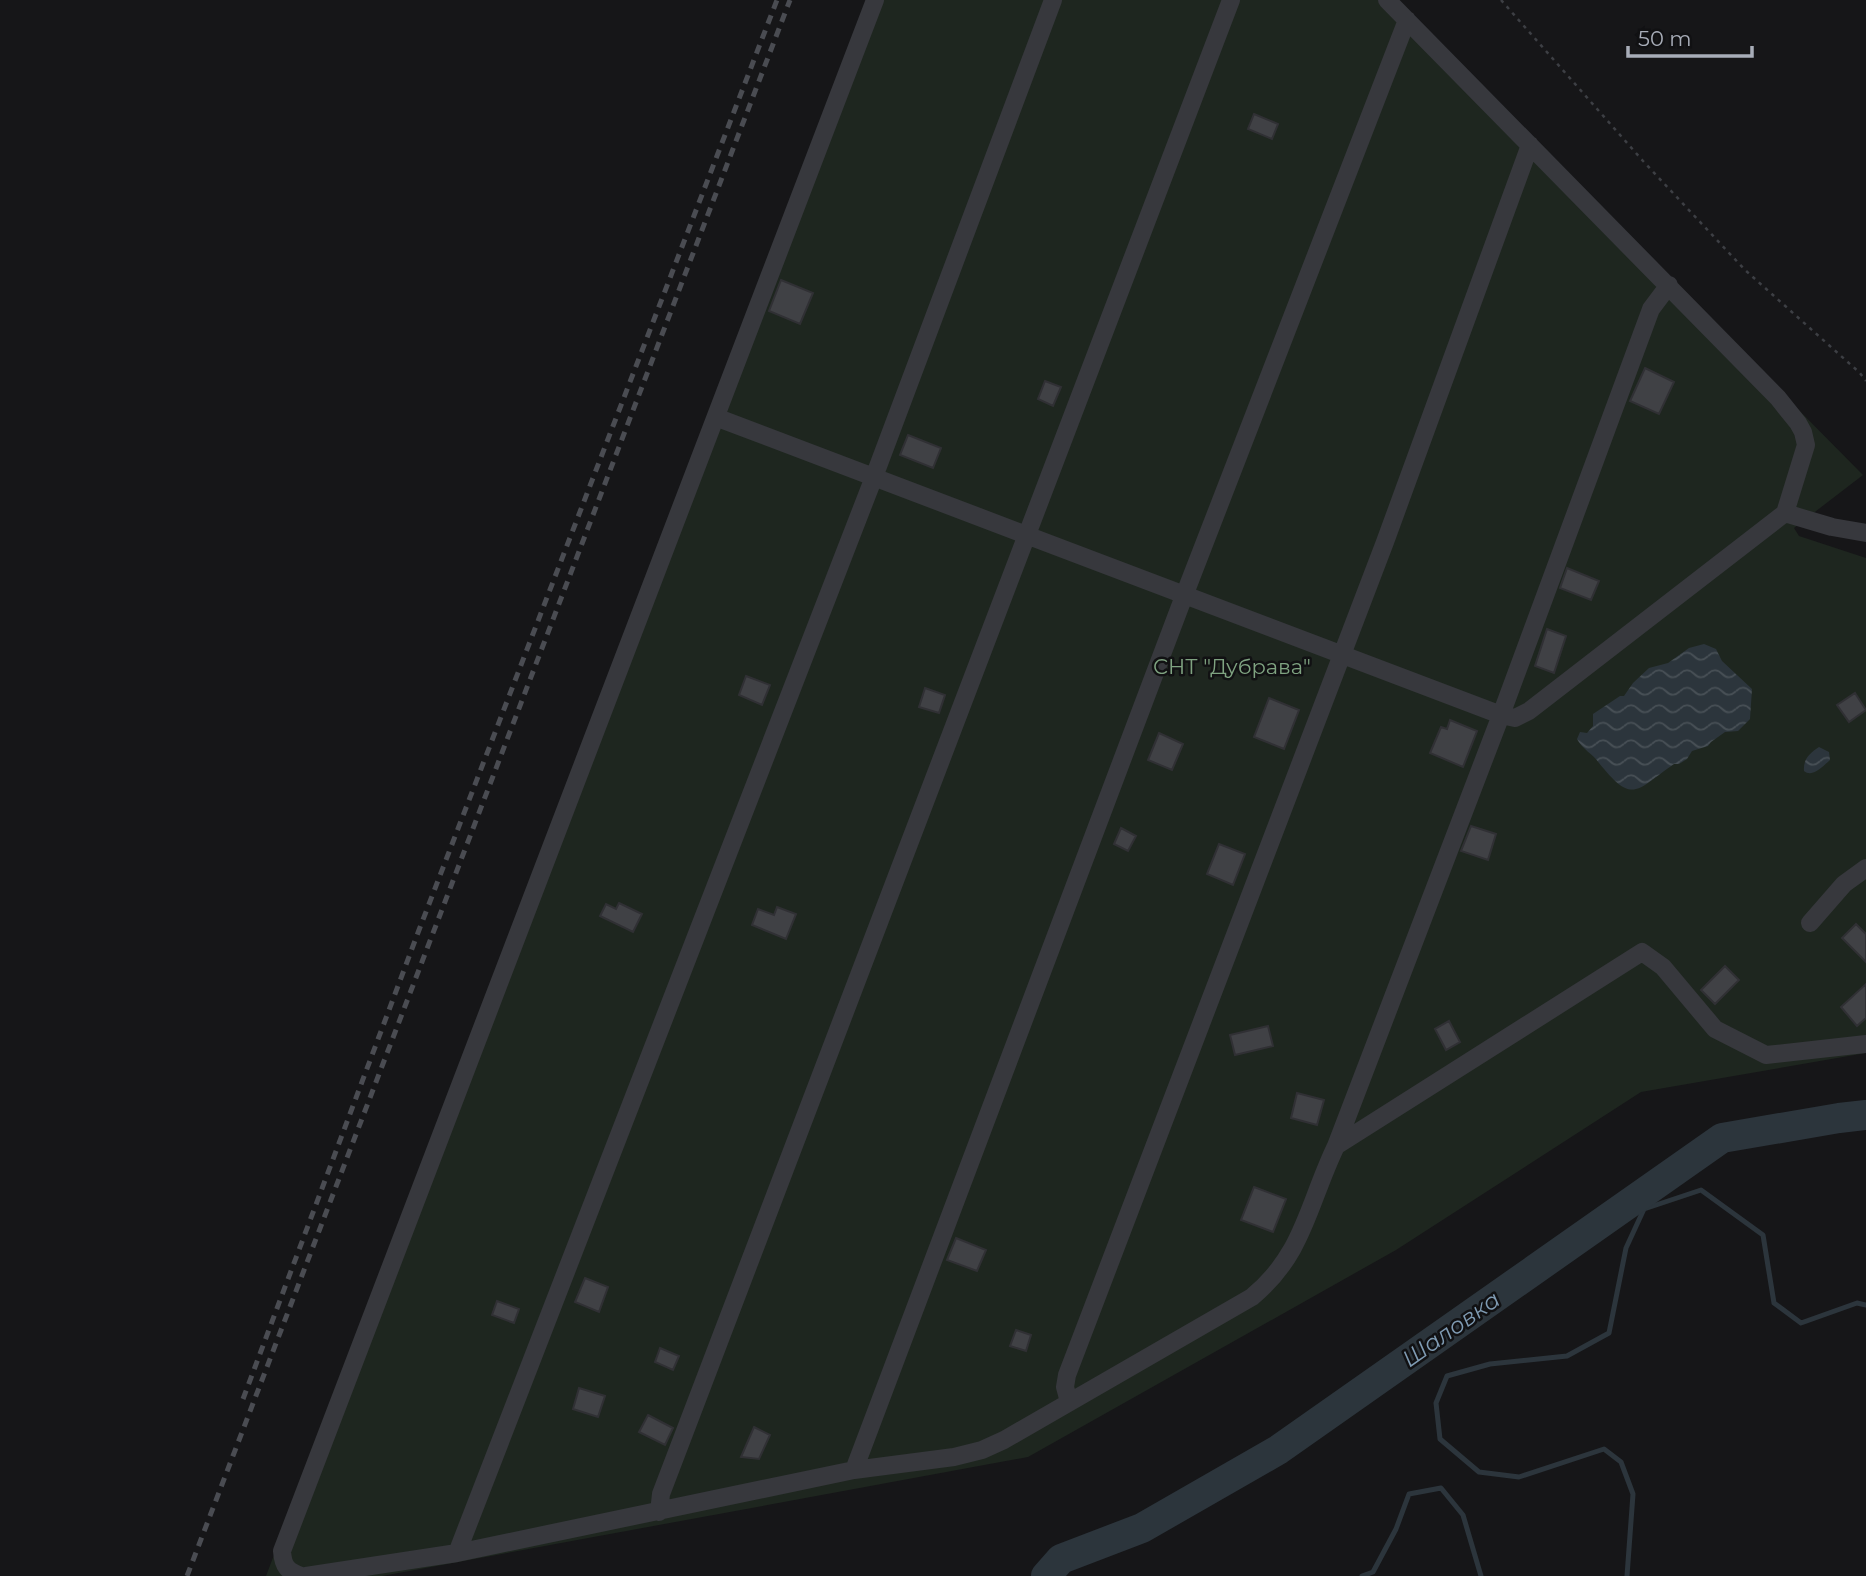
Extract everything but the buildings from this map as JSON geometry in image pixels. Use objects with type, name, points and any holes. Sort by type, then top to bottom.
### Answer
[{"type":"street","points":[[301,1576],[290,1572],[283,1564],[282,1551],[876,0]]},
{"type":"street","points":[[457,1553],[874,477],[1053,0]]},
{"type":"street","points":[[659,1512],[661,1494],[1231,0]]},
{"type":"street","points":[[718,418],[1501,715],[1515,718],[1529,711],[1784,513],[1806,445],[1803,432],[1778,398],[1387,0]]},
{"type":"street","points":[[854,1470],[1184,596],[1407,20]]},
{"type":"street","points":[[1069,1402],[1065,1387],[1067,1376],[1340,654],[1385,542],[1530,145]]},
{"type":"street","points":[[306,1576],[457,1553],[854,1470],[954,1457],[982,1450],[1004,1440],[1252,1297],[1271,1281],[1294,1246],[1336,1146],[1501,715],[1651,309],[1668,285]]},
{"type":"street","points":[[1784,513],[1832,527],[1866,533]]},
{"type":"street","points":[[1810,923],[1844,884],[1866,868]]},
{"type":"street","points":[[1336,1146],[1642,952],[1663,967],[1715,1029],[1766,1055],[1866,1044]]},
{"type":"path","points":[[1501,0],[1643,161],[1745,270],[1866,381]]},
{"type":"green space","name":"СНТ \"Дубрава\"","points":[[866,0],[1393,0],[1863,475],[1794,528],[1799,536],[1866,558],[1866,1053],[1641,1092],[1396,1250],[1028,1457],[382,1576],[266,1576]]},
{"type":"water","points":[[1704,644],[1716,649],[1722,661],[1752,689],[1750,719],[1738,731],[1725,732],[1708,746],[1692,751],[1687,759],[1674,764],[1642,787],[1627,789],[1610,776],[1579,743],[1577,739],[1580,732],[1587,733],[1593,726],[1593,714],[1624,696],[1649,668],[1668,663],[1689,648]]},
{"type":"water","points":[[1819,747],[1829,752],[1830,760],[1814,772],[1807,773],[1804,771],[1805,763]]},
{"type":"waterway","name":"Шаловка","points":[[1046,1576],[1061,1559],[1142,1528],[1278,1450],[1722,1138],[1866,1115]]},
{"type":"waterway","points":[[1627,1576],[1633,1494],[1621,1462],[1604,1449],[1519,1477],[1479,1472],[1440,1439],[1436,1403],[1447,1376],[1490,1364],[1567,1356],[1609,1333],[1626,1248],[1644,1209],[1701,1190],[1763,1235],[1774,1303],[1801,1323],[1857,1303],[1866,1305]]},
{"type":"waterway","points":[[1362,1576],[1373,1572],[1396,1529],[1409,1494],[1441,1488],[1463,1515],[1481,1576]]},
{"type":"railway","points":[[243,1399],[419,930],[777,0]]},
{"type":"railway","points":[[187,1576],[790,0]]}]
